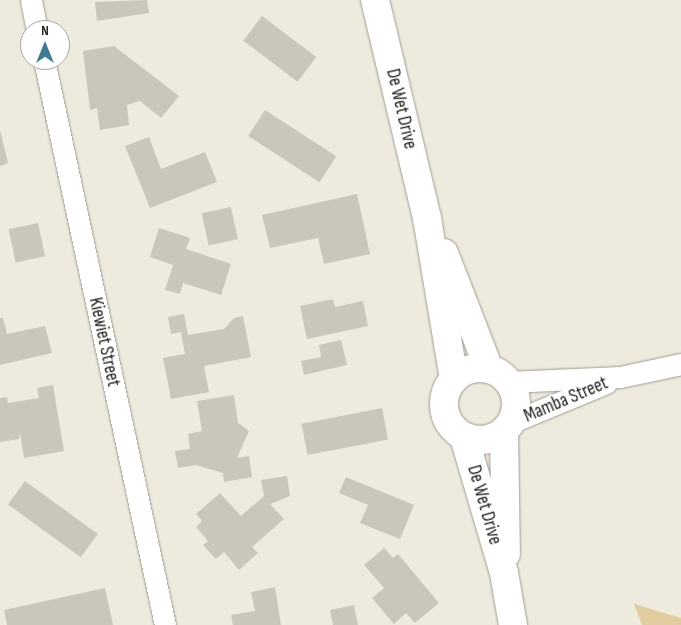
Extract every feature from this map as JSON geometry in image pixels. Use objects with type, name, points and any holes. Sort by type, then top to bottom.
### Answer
[{"type":"street","points":[[31,0],[35,20]]},
{"type":"street","name":"De Wet Drive","points":[[375,0],[427,218],[454,379],[447,388],[444,410],[448,421],[464,437],[504,573],[513,625]]},
{"type":"street","name":"Kiewiet Street","points":[[46,70],[165,625]]},
{"type":"street","name":"De Wet Drive","points":[[427,218],[499,376],[516,402],[508,427],[508,541],[504,573]]},
{"type":"street","name":"Mamba Street","points":[[508,427],[620,377],[681,364]]},
{"type":"street","points":[[454,379],[470,369],[499,376]]},
{"type":"street","name":"Mamba Street","points":[[499,376],[620,377]]},
{"type":"street","name":"De Wet Drive","points":[[464,437],[485,441],[508,427]]},
{"type":"shaded area","points":[[634,604],[681,618],[681,625],[642,625]]},
{"type":"building","points":[[147,0],[149,13],[97,21],[95,2]]},
{"type":"building","points":[[262,16],[316,57],[298,82],[243,41]]},
{"type":"building","points":[[114,46],[179,96],[161,118],[140,101],[127,105],[129,125],[100,130],[97,108],[90,110],[83,51]]},
{"type":"building","points":[[265,110],[336,156],[319,182],[248,136]]},
{"type":"building","points":[[0,130],[8,163],[0,166]]},
{"type":"building","points":[[149,137],[161,169],[205,152],[217,182],[150,208],[125,146]]},
{"type":"building","points":[[357,194],[370,254],[324,264],[318,238],[270,248],[262,215]]},
{"type":"building","points":[[231,207],[238,239],[209,246],[202,213]]},
{"type":"building","points":[[38,223],[45,256],[16,262],[9,229]]},
{"type":"building","points":[[159,228],[190,238],[186,249],[231,264],[221,295],[183,283],[180,294],[165,290],[173,265],[150,257]]},
{"type":"building","points":[[333,299],[335,307],[363,301],[368,326],[307,339],[300,306]]},
{"type":"building","points":[[184,314],[188,335],[224,329],[234,318],[243,316],[251,357],[204,366],[209,392],[171,399],[163,358],[185,354],[181,332],[171,334],[168,317]]},
{"type":"building","points":[[0,318],[3,318],[7,334],[45,326],[52,353],[0,365]]},
{"type":"building","points":[[341,340],[347,365],[304,375],[301,361],[321,357],[319,345]]},
{"type":"building","points":[[53,385],[64,451],[24,458],[20,433],[19,439],[0,442],[0,398],[7,397],[8,403],[39,398],[37,388]]},
{"type":"building","points":[[234,395],[238,423],[249,431],[237,458],[249,456],[252,477],[224,482],[223,473],[196,465],[178,468],[175,451],[190,449],[188,434],[202,431],[197,401]]},
{"type":"building","points":[[382,408],[388,439],[308,455],[302,424]]},
{"type":"building","points":[[287,476],[290,496],[270,504],[284,519],[252,547],[258,553],[239,570],[224,552],[216,559],[203,545],[208,541],[196,527],[202,521],[196,514],[220,493],[241,516],[264,496],[261,480]]},
{"type":"building","points":[[346,477],[414,505],[400,539],[360,523],[368,505],[339,493]]},
{"type":"building","points":[[25,481],[98,534],[81,557],[8,504]]},
{"type":"building","points":[[384,548],[393,558],[398,554],[439,603],[415,623],[406,613],[394,624],[372,598],[384,588],[364,565]]},
{"type":"building","points":[[275,587],[281,625],[233,625],[231,615],[255,611],[251,592]]},
{"type":"building","points":[[105,588],[113,625],[7,625],[4,610]]},
{"type":"building","points":[[354,605],[358,625],[333,625],[330,610]]}]
